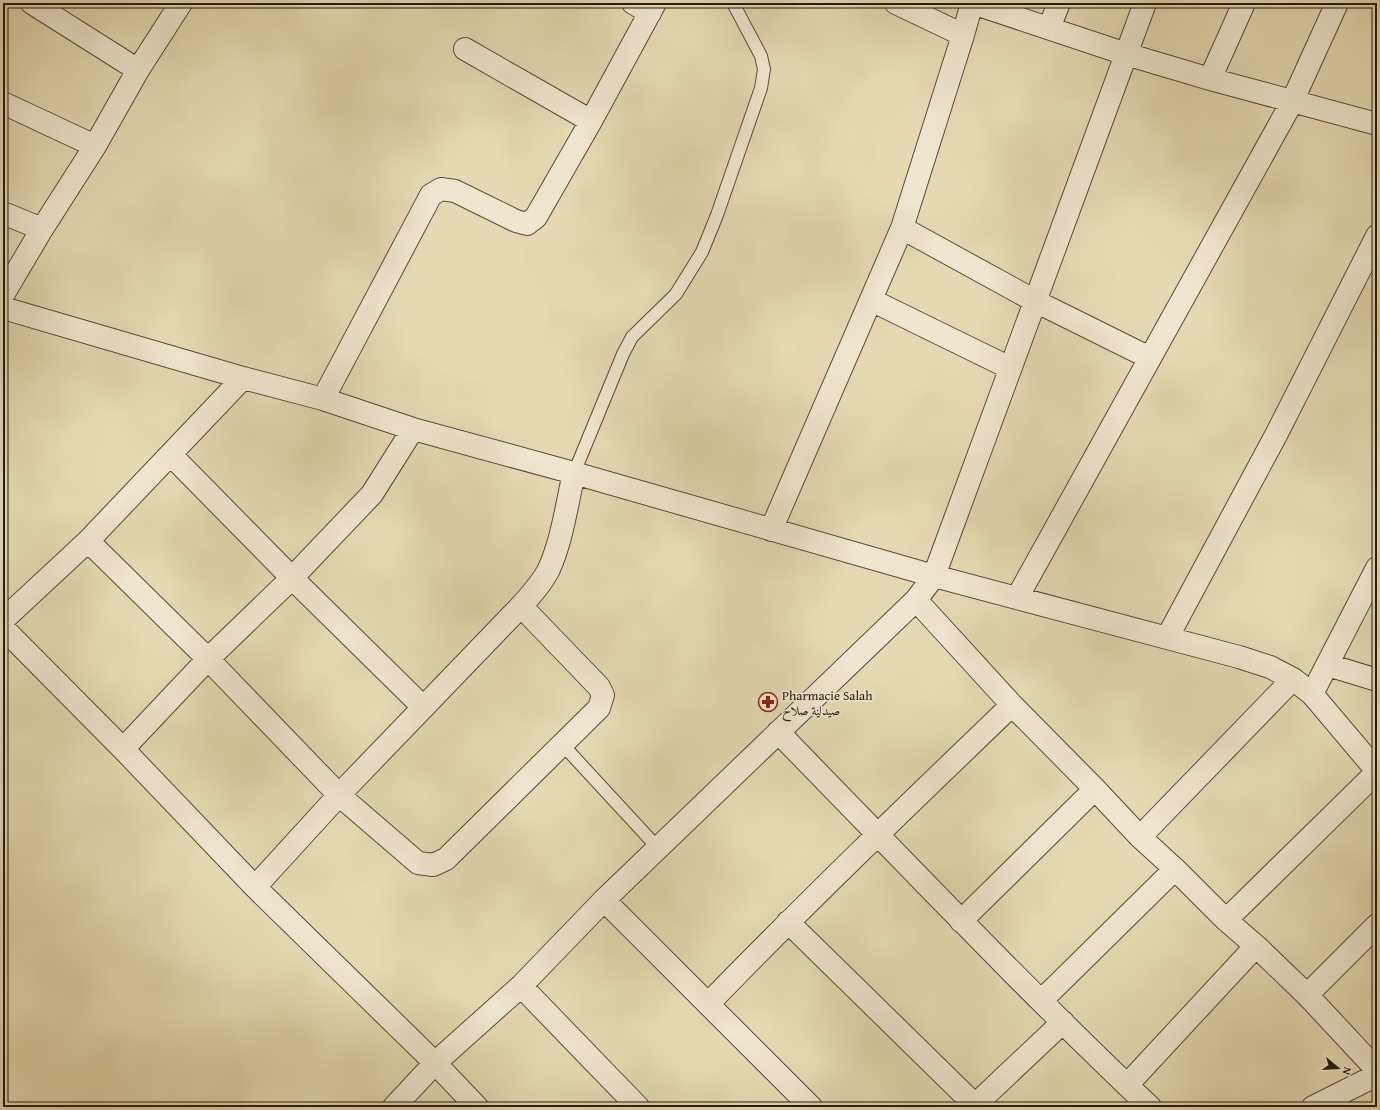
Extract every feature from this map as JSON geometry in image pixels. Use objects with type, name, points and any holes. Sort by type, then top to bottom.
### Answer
[{"type":"street","points":[[32,3],[138,70]]},
{"type":"street","points":[[3,295],[42,229],[95,146],[138,70],[181,3]]},
{"type":"street","points":[[896,3],[963,34]]},
{"type":"street","points":[[771,530],[902,228],[973,3],[1126,54],[1292,102],[1377,124]]},
{"type":"street","points":[[1048,28],[1059,3]]},
{"type":"street","points":[[394,1107],[435,1063],[521,986],[604,900],[916,600],[934,576],[1145,3]]},
{"type":"street","points":[[1210,79],[1244,3]]},
{"type":"street","points":[[1017,598],[1292,102],[1337,3]]},
{"type":"street","points":[[323,399],[430,195],[441,189],[454,191],[516,221],[527,224],[536,217],[592,121],[646,6]]},
{"type":"street","points":[[465,49],[592,121]]},
{"type":"street","points":[[3,103],[95,146]]},
{"type":"street","points":[[3,213],[42,229]]},
{"type":"street","points":[[902,228],[1035,301],[1150,358]]},
{"type":"street","points":[[1167,638],[1276,435],[1377,236]]},
{"type":"street","points":[[871,300],[1010,368]]},
{"type":"street","points":[[3,308],[243,378],[323,399],[412,429],[574,473],[934,576],[1238,657],[1264,665],[1293,679],[1312,694],[1377,771],[1226,920]]},
{"type":"street","points":[[3,620],[88,541],[243,378]]},
{"type":"street","points":[[123,749],[208,659],[292,578],[372,494],[412,429]]},
{"type":"street","points":[[171,455],[292,578],[423,707]]},
{"type":"street","points":[[255,887],[339,795],[536,589],[549,570],[557,549],[574,473]]},
{"type":"street","points":[[88,541],[208,659],[339,795],[418,863],[433,865],[446,858],[599,708],[603,695],[599,687],[521,606]]},
{"type":"street","points":[[1312,694],[1377,568]]},
{"type":"street","points":[[916,600],[1012,705],[1140,837],[1306,995],[1377,1070]]},
{"type":"street","points":[[3,628],[123,749],[255,887],[435,1063],[477,1107]]},
{"type":"street","points":[[1328,665],[1377,680]]},
{"type":"street","points":[[1140,837],[1293,679]]},
{"type":"street","points":[[708,1004],[788,922],[1012,705]]},
{"type":"street","points":[[778,732],[961,921],[1150,1107]]},
{"type":"street","points":[[961,921],[1095,789]]},
{"type":"street","points":[[1041,1001],[1175,869]]},
{"type":"street","points":[[604,900],[708,1004],[805,1105]]},
{"type":"street","points":[[788,922],[975,1106],[1063,1022]]},
{"type":"street","points":[[1306,995],[1377,925]]},
{"type":"street","points":[[1127,1085],[1256,946]]},
{"type":"street","points":[[521,986],[638,1107]]},
{"type":"street","points":[[1314,1107],[1377,1075]]},
{"type":"lane","points":[[574,473],[623,354],[632,337],[676,294],[702,252],[717,216],[761,88],[764,69],[761,56],[733,3]]},
{"type":"lane","points":[[562,744],[658,848]]},
{"type":"place","name":"Pharmacie Salah صيدلية صلاح","points":[[768,702]]}]
